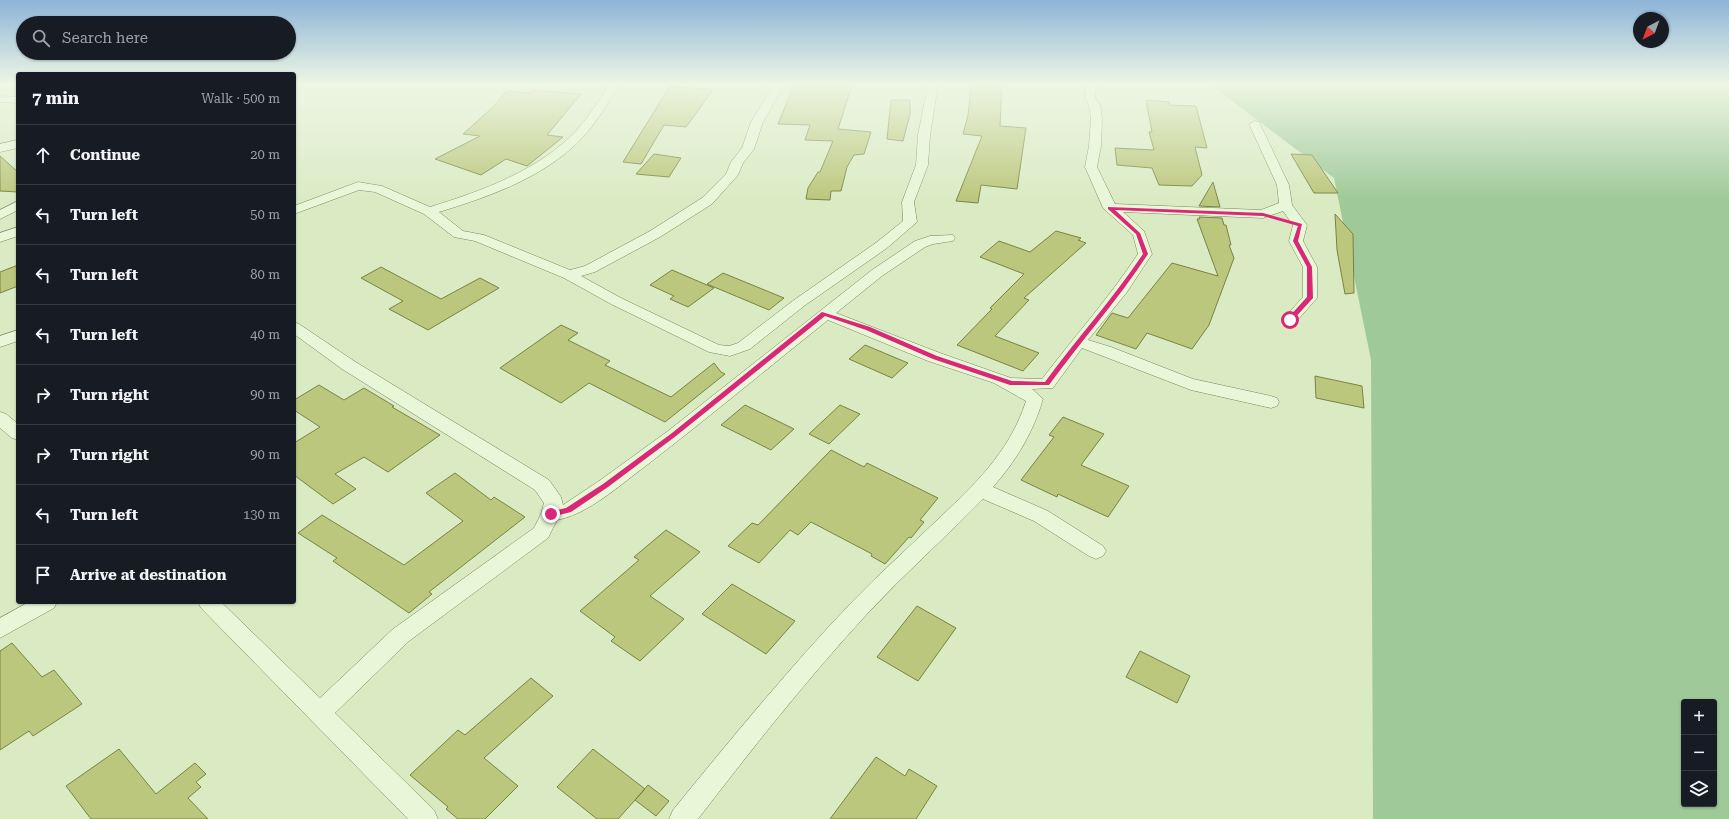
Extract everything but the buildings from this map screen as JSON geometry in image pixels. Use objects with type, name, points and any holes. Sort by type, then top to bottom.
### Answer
[{"type":"street","points":[[429,211],[515,180],[537,167],[574,139],[588,123]]},
{"type":"street","points":[[569,275],[590,269],[655,234],[707,201],[732,175],[737,162],[748,149],[757,123]]},
{"type":"street","points":[[296,209],[358,186],[378,189],[429,211],[459,234],[479,238],[569,275],[616,301],[715,349],[730,352],[744,346],[799,302],[882,246],[910,222],[908,202],[922,165],[924,135],[927,123]]},
{"type":"street","points":[[682,819],[756,727],[860,608],[981,490],[1011,451],[1026,425],[1035,399],[1078,342],[1122,288],[1145,254],[1138,234],[1110,208],[1091,167],[1095,156],[1094,146],[1096,123]]},
{"type":"street","points":[[1255,124],[1283,185],[1286,205],[1300,225],[1296,241],[1310,267],[1310,298],[1290,320]]},
{"type":"street","points":[[0,148],[16,144]]},
{"type":"street","points":[[1263,214],[1286,205]]},
{"type":"street","points":[[0,215],[16,206]]},
{"type":"street","points":[[1110,208],[1263,214],[1300,225]]},
{"type":"street","points":[[0,238],[16,232]]},
{"type":"street","points":[[551,514],[568,510],[606,486],[674,435],[877,273],[920,244],[930,240],[948,238]]},
{"type":"street","points":[[824,314],[868,328],[935,358],[1012,383],[1047,384]]},
{"type":"street","points":[[296,328],[348,365],[542,485],[554,502],[551,514],[541,533],[401,636],[319,714]]},
{"type":"street","points":[[0,342],[16,336]]},
{"type":"street","points":[[1078,342],[1094,346],[1186,383],[1214,391],[1271,402]]},
{"type":"street","points":[[1012,383],[1035,399]]},
{"type":"street","points":[[0,418],[16,432]]},
{"type":"street","points":[[981,490],[1041,516],[1096,550]]},
{"type":"street","points":[[0,629],[44,604]]},
{"type":"street","points":[[210,604],[425,819]]},
{"type":"green space","points":[[1262,123],[1729,123],[1729,819],[1373,819],[1371,360],[1334,178]]},
{"type":"route","points":[[551,514],[568,510],[606,486],[674,435],[824,314],[868,328],[935,358],[1012,383],[1047,384],[1067,359],[1078,342],[1122,288],[1145,254],[1138,234],[1110,208],[1263,214],[1300,225],[1296,241],[1310,267],[1310,298],[1290,320]]}]
